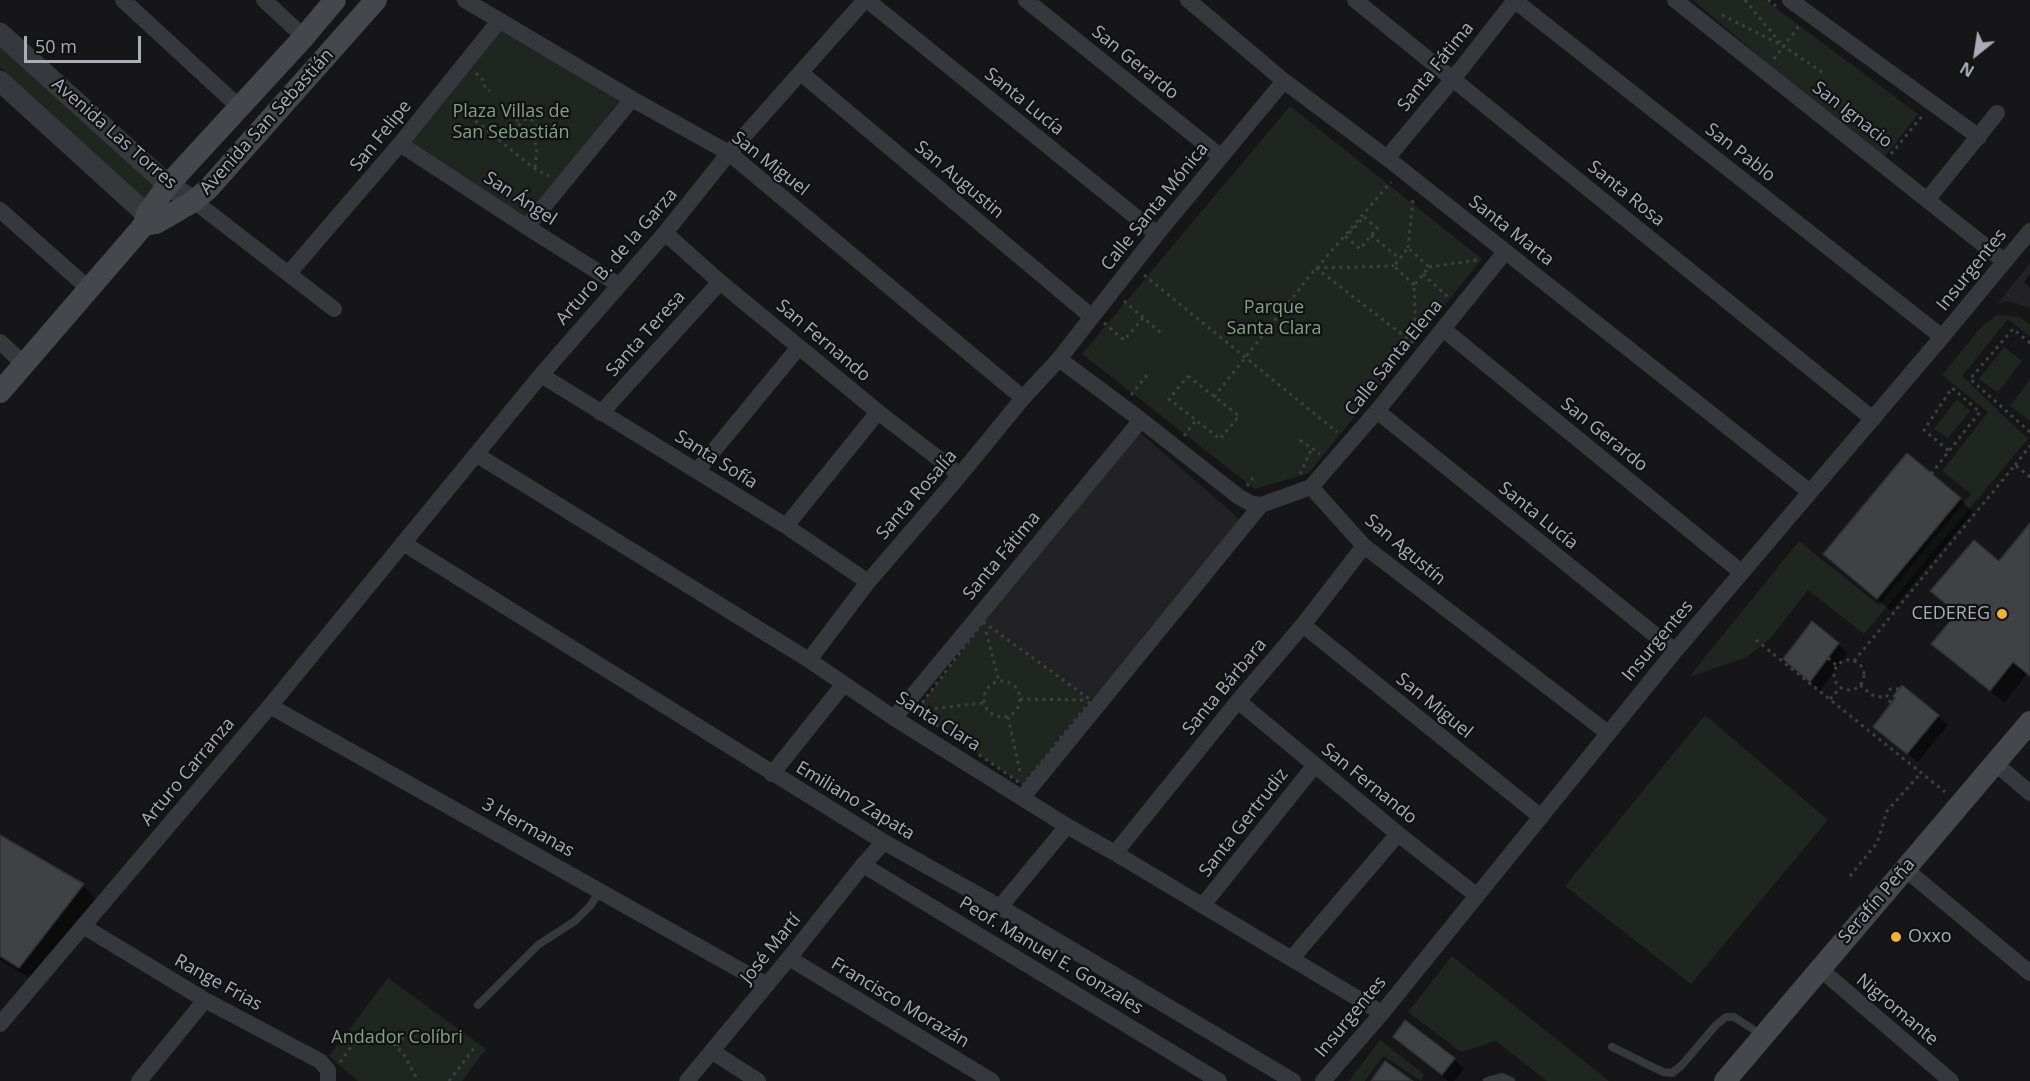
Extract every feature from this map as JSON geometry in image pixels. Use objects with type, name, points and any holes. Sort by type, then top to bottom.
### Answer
[{"type":"main road","name":"Avenida San Sebastián","points":[[0,392],[88,288],[149,221],[168,185],[335,0]]},
{"type":"main road","name":"Avenida San Sebastián","points":[[149,221],[194,201],[220,177],[376,0]]},
{"type":"main road","name":"Serafín Peña","points":[[1732,1078],[1762,1036],[2030,722]]},
{"type":"street","points":[[123,0],[239,107]]},
{"type":"street","points":[[264,0],[304,37]]},
{"type":"street","name":"San Miguel","points":[[465,0],[632,99],[729,153],[1023,398]]},
{"type":"street","name":"Arturo B. de la Garza","points":[[403,543],[541,375],[665,233],[729,153],[866,0]]},
{"type":"street","name":"Santa Lucía","points":[[866,0],[1157,234]]},
{"type":"street","name":"San Gerardo","points":[[1026,0],[1221,156]]},
{"type":"street","name":"Santa Marta","points":[[1188,0],[1284,81],[1387,158],[1810,492]]},
{"type":"street","name":"Santa Rosa","points":[[1355,0],[1873,418]]},
{"type":"street","name":"Santa Fátima","points":[[1387,158],[1453,79],[1514,0]]},
{"type":"street","name":"San Pablo","points":[[1514,0],[1942,338]]},
{"type":"street","name":"San Ignacio","points":[[1675,0],[2004,261]]},
{"type":"street","points":[[1790,0],[1979,137]]},
{"type":"street","name":"San Felipe","points":[[290,273],[400,144],[498,21]]},
{"type":"street","name":"Avenida Las Torres","points":[[0,33],[168,185],[194,201],[334,309]]},
{"type":"street","name":"San Augustin","points":[[801,73],[1097,323]]},
{"type":"street","name":"Avenida Las Torres","points":[[0,81],[149,221]]},
{"type":"street","name":"Calle Santa Mónica","points":[[1059,360],[1097,323],[1157,234],[1284,81]]},
{"type":"street","points":[[527,227],[632,99]]},
{"type":"street","points":[[1928,200],[1997,113]]},
{"type":"street","name":"San Ángel","points":[[400,144],[619,285]]},
{"type":"street","points":[[0,210],[88,288]]},
{"type":"street","name":"Insurgentes","points":[[1323,1081],[1382,1013],[1675,651],[1942,338],[2030,231]]},
{"type":"street","name":"San Fernando","points":[[665,233],[720,282],[960,476]]},
{"type":"street","name":"Calle Santa Elena","points":[[1304,484],[1377,411],[1505,252]]},
{"type":"street","name":"Santa Teresa","points":[[602,413],[720,282]]},
{"type":"street","name":"San Gerardo","points":[[1443,329],[1741,572]]},
{"type":"street","points":[[0,342],[24,364]]},
{"type":"street","points":[[697,471],[799,346]]},
{"type":"street","points":[[1059,360],[1141,420],[1239,497],[1250,503],[1261,505]]},
{"type":"street","name":"Santa Rosalía","points":[[809,660],[868,582],[960,476],[1023,398],[1059,360]]},
{"type":"street","name":"Santa Sofía","points":[[541,375],[786,526],[868,582]]},
{"type":"street","name":"Santa Lucía","points":[[1377,411],[1675,651]]},
{"type":"street","points":[[786,526],[878,412]]},
{"type":"street","name":"Santa Fátima","points":[[894,718],[1141,420]]},
{"type":"street","name":"Santa Clara","points":[[477,455],[809,660],[894,718],[1023,791],[1067,826],[1382,1013]]},
{"type":"street","points":[[1023,791],[1261,505],[1304,484]]},
{"type":"street","name":"San Agustín","points":[[1304,484],[1364,546],[1608,733]]},
{"type":"street","name":"Arturo Carranza","points":[[0,1024],[270,706],[403,543]]},
{"type":"street","name":"Emiliano Zapata","points":[[403,543],[884,842],[1000,907],[1293,1081]]},
{"type":"street","name":"Santa Bárbara","points":[[1115,853],[1238,701],[1303,625],[1364,546]]},
{"type":"street","name":"San Miguel","points":[[1303,625],[1541,818]]},
{"type":"street","points":[[772,774],[843,685]]},
{"type":"street","name":"San Fernando","points":[[1238,701],[1398,834],[1476,895]]},
{"type":"street","name":"3 Hermanas","points":[[270,706],[767,985]]},
{"type":"street","points":[[1996,764],[2030,793]]},
{"type":"street","name":"Santa Gertrudiz","points":[[1203,905],[1315,765]]},
{"type":"street","points":[[1000,907],[1067,826]]},
{"type":"street","points":[[1292,958],[1398,834]]},
{"type":"street","name":"José Martí","points":[[687,1081],[884,842]]},
{"type":"street","name":"Peof. Manuel E. Gonzales","points":[[863,865],[1219,1081]]},
{"type":"street","points":[[1905,869],[2030,973]]},
{"type":"street","name":"Range Frias","points":[[83,926],[205,1000],[320,1061],[328,1070],[329,1079]]},
{"type":"street","name":"Francisco Morazán","points":[[789,958],[992,1081]]},
{"type":"street","name":"Nigromante","points":[[1819,969],[1951,1081]]},
{"type":"street","points":[[139,1081],[205,1000]]},
{"type":"street","points":[[713,1052],[758,1081]]},
{"type":"lane","points":[[478,1005],[538,945],[583,914],[600,891]]},
{"type":"lane","points":[[1612,1047],[1663,1072],[1672,1073],[1681,1066],[1716,1024],[1726,1017],[1734,1017],[1762,1036]]},
{"type":"lane","points":[[1487,1081],[1502,1077],[1511,1081]]},
{"type":"path","points":[[1745,0],[1783,46]]},
{"type":"path","points":[[1712,10],[1783,46],[1822,72]]},
{"type":"path","points":[[1773,60],[1800,24]]},
{"type":"path","points":[[466,61],[476,70],[478,76],[484,81],[485,88],[490,91]]},
{"type":"path","points":[[441,93],[536,170],[565,183]]},
{"type":"path","points":[[511,114],[521,122]]},
{"type":"path","points":[[526,119],[534,122],[537,129],[531,136],[525,136],[519,128],[521,122],[526,119]]},
{"type":"path","points":[[531,136],[537,146],[536,170]]},
{"type":"path","points":[[1214,397],[1317,268],[1392,182],[1399,187]]},
{"type":"path","points":[[1406,193],[1423,206]]},
{"type":"path","points":[[1394,267],[1408,248],[1413,199]]},
{"type":"path","points":[[1364,217],[1377,228],[1371,236],[1360,249],[1346,237],[1364,217]]},
{"type":"path","points":[[1371,236],[1400,259]]},
{"type":"path","points":[[1408,248],[1429,267]]},
{"type":"path","points":[[1317,268],[1417,346],[1414,285],[1422,274],[1429,267],[1482,259]]},
{"type":"path","points":[[1317,268],[1394,267],[1414,285]]},
{"type":"path","points":[[1143,274],[1343,437]]},
{"type":"path","points":[[1422,274],[1453,301]]},
{"type":"path","points":[[1122,299],[1161,333]]},
{"type":"path","points":[[1109,314],[1097,323],[1124,340],[1143,318]]},
{"type":"path","points":[[2030,343],[2013,329],[1970,379],[2030,432]]},
{"type":"path","points":[[1130,396],[1147,375]]},
{"type":"path","points":[[1188,376],[1239,416],[1220,439],[1196,420],[1169,399],[1188,376]]},
{"type":"path","points":[[1932,474],[1980,412],[1952,388],[1924,430],[1949,452]]},
{"type":"path","points":[[1182,438],[1196,420]]},
{"type":"path","points":[[1300,440],[1326,458]]},
{"type":"path","points":[[1854,661],[2030,446]]},
{"type":"path","points":[[1304,484],[1312,448]]},
{"type":"path","points":[[2015,465],[2030,477]]},
{"type":"path","points":[[1246,487],[1255,475]]},
{"type":"path","points":[[983,622],[1090,700]]},
{"type":"path","points":[[916,711],[983,622]]},
{"type":"path","points":[[983,622],[999,681]]},
{"type":"path","points":[[1756,640],[1945,792]]},
{"type":"path","points":[[1828,658],[1837,666]]},
{"type":"path","points":[[1845,661],[1854,661],[1858,663],[1864,677],[1860,685],[1851,690],[1841,687],[1835,680],[1835,670],[1845,661]]},
{"type":"path","points":[[999,681],[1014,685],[1020,694],[1017,710],[1008,717],[990,713],[984,703],[988,686],[999,681]]},
{"type":"path","points":[[1860,685],[1872,695],[1886,698],[1893,704],[1900,702]]},
{"type":"path","points":[[1830,699],[1841,687]]},
{"type":"path","points":[[1886,698],[1890,689],[1899,689]]},
{"type":"path","points":[[1020,699],[1090,700]]},
{"type":"path","points":[[1023,791],[1090,700]]},
{"type":"path","points":[[916,711],[984,703]]},
{"type":"path","points":[[916,711],[1023,791]]},
{"type":"path","points":[[1008,717],[1023,791]]},
{"type":"path","points":[[1850,876],[1877,843],[1887,811],[1921,773]]},
{"type":"path","points":[[329,1079],[355,1042],[369,1035],[386,1037],[397,1046],[417,1081]]},
{"type":"path","points":[[397,1046],[404,1036]]},
{"type":"path","points":[[449,1081],[474,1048]]},
{"type":"shaded area","points":[[2030,263],[2030,308],[2009,301],[1998,303]]},
{"type":"shaded area","points":[[1136,429],[1244,523],[1091,700],[983,622]]},
{"type":"green space","points":[[1693,0],[1765,0],[1918,114],[1882,160]]},
{"type":"green space","name":"Plaza Villas de San Sebastián","points":[[500,25],[620,99],[529,219],[408,140]]},
{"type":"green space","points":[[0,45],[162,191],[149,205],[0,67]]},
{"type":"green space","name":"Parque Santa Clara","points":[[1290,106],[1482,259],[1309,473],[1255,489],[1082,354]]},
{"type":"green space","points":[[1997,315],[2019,317],[2030,325],[2030,337],[2008,319],[1962,376],[2028,439],[1864,634],[1808,590],[1770,639],[1745,658],[1689,677],[1799,541],[1879,605],[1971,494],[1942,471],[1988,412],[1942,375],[1982,326]]},
{"type":"green space","points":[[2004,347],[2022,361],[1998,392],[1979,379]]},
{"type":"green space","points":[[2030,379],[2030,421],[2010,406]]},
{"type":"green space","points":[[1957,399],[1970,411],[1948,438],[1934,429]]},
{"type":"green space","points":[[983,622],[1091,700],[1023,785],[916,711]]},
{"type":"green space","points":[[1705,715],[1828,820],[1691,984],[1565,886]]},
{"type":"green space","points":[[1452,956],[1609,1081],[1547,1081],[1496,1041],[1461,1052],[1408,1012]]},
{"type":"green space","name":"Andador Colíbri","points":[[388,978],[486,1049],[462,1081],[358,1081],[329,1056]]},
{"type":"green space","points":[[1380,1040],[1424,1074],[1421,1081],[1383,1056],[1365,1081],[1349,1081]]},
{"type":"building","points":[[1907,453],[1961,498],[1877,599],[1823,554]]},
{"type":"building","points":[[2030,523],[2030,676],[2013,662],[1990,691],[1931,644],[1957,613],[1930,591],[1974,540],[1999,561]]},
{"type":"building","points":[[1812,621],[1839,643],[1810,682],[1783,659]]},
{"type":"building","points":[[1902,685],[1939,715],[1907,754],[1873,727]]},
{"type":"building","points":[[0,835],[84,884],[19,968],[0,956]]},
{"type":"building","points":[[1405,1020],[1455,1058],[1442,1075],[1393,1037]]},
{"type":"building","points":[[1385,1061],[1413,1081],[1371,1081]]},
{"type":"place","name":"CEDEREG","points":[[2002,614]]},
{"type":"place","name":"Oxxo","points":[[1896,937]]}]
